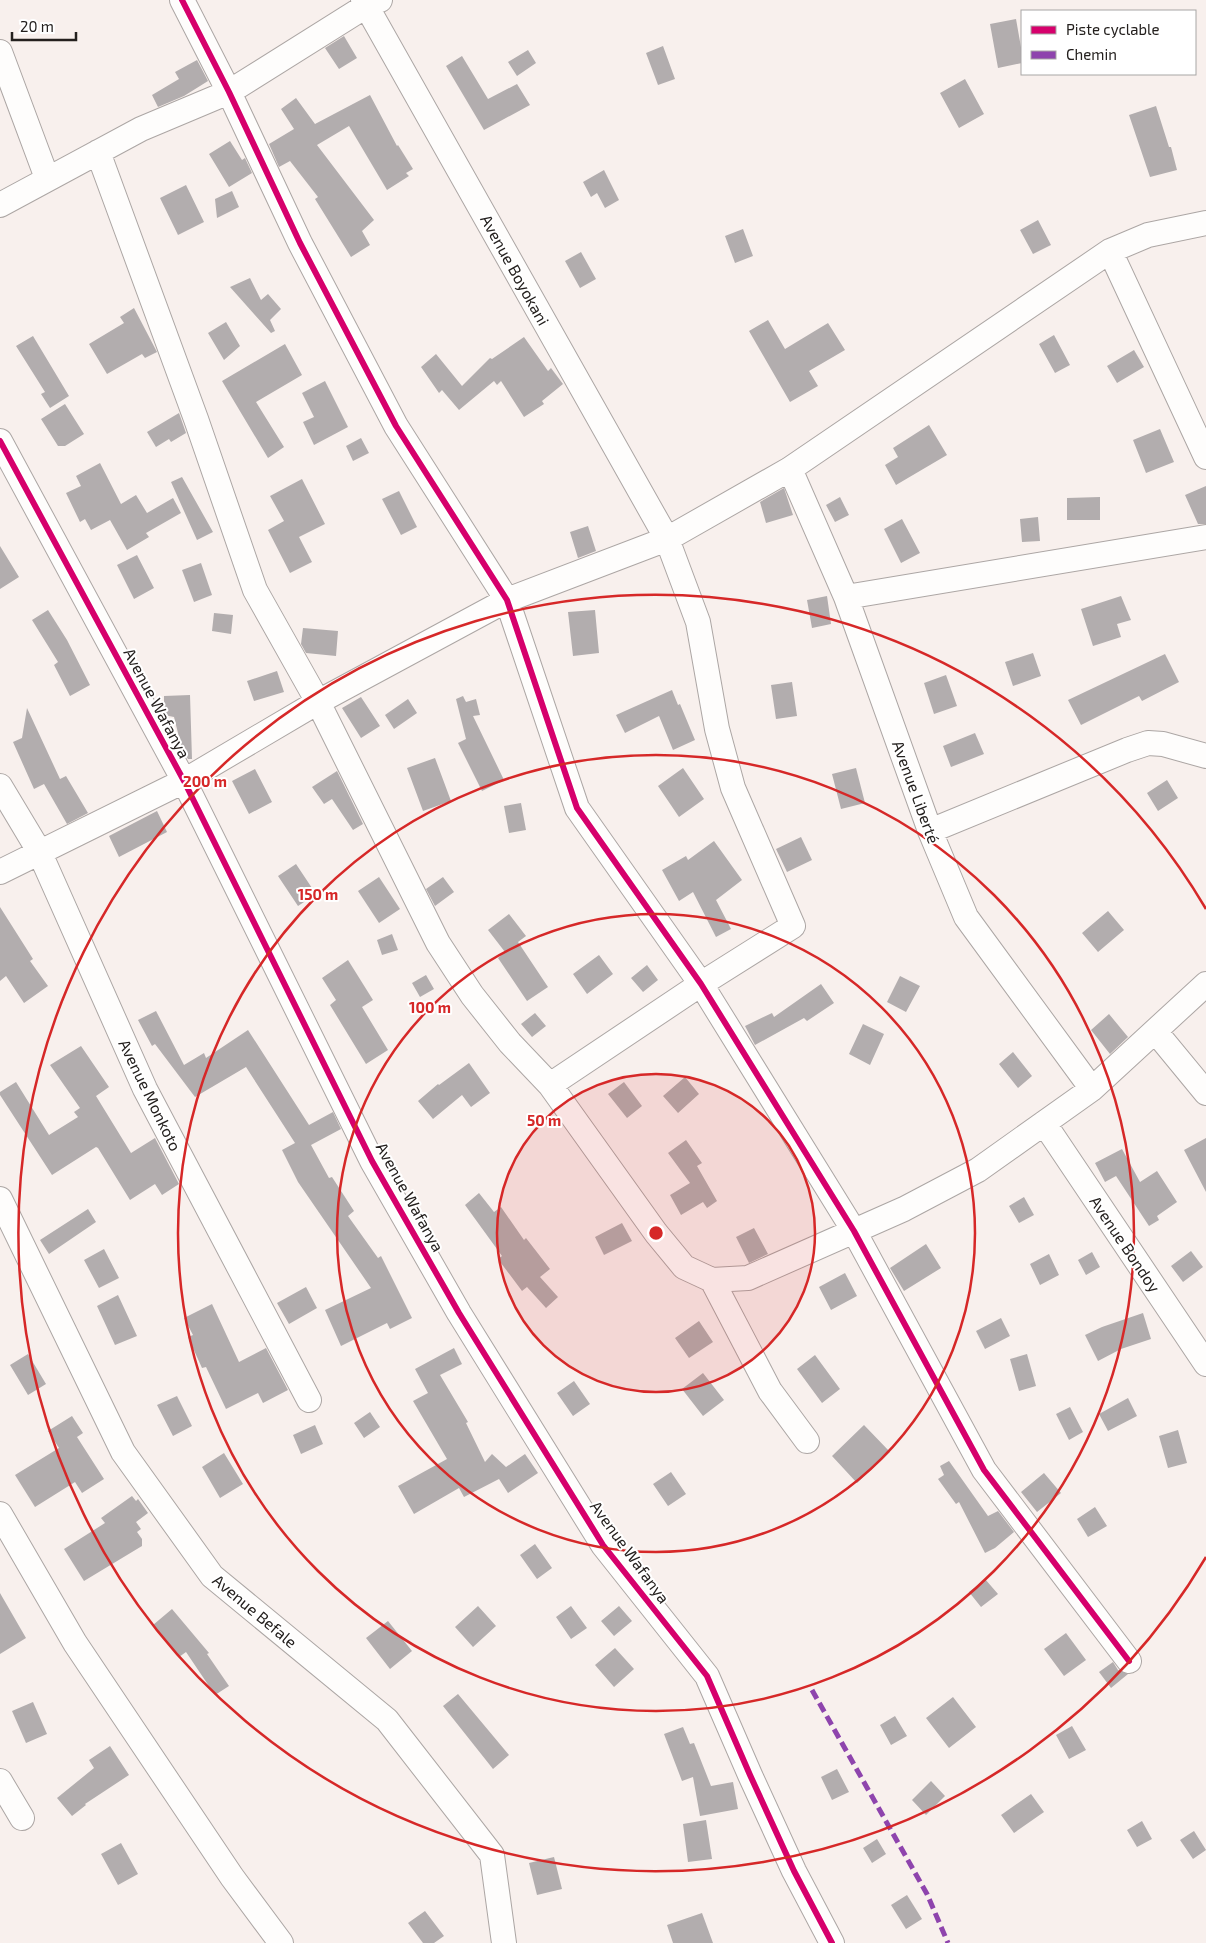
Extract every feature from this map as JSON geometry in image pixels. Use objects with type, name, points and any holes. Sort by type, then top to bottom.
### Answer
[{"type":"street","points":[[182,0],[229,92],[300,243],[396,426],[507,600],[577,808],[701,984],[854,1231],[984,1470],[1129,1661]]},
{"type":"street","points":[[0,205],[141,129],[229,92],[370,2]]},
{"type":"street","name":"Avenue Boyokani","points":[[370,2],[667,540],[698,622],[716,729],[733,788],[793,926],[701,984]]},
{"type":"street","points":[[0,52],[47,178]]},
{"type":"street","points":[[98,152],[196,418],[256,590],[318,702],[438,943],[472,995],[510,1043],[550,1085],[656,1233],[684,1268],[712,1280],[748,1278],[904,1209],[978,1170],[1092,1089],[1206,984]]},
{"type":"street","points":[[0,872],[39,851],[184,781],[318,702],[507,600],[667,540],[790,469],[1110,251],[1148,235],[1206,223]]},
{"type":"street","points":[[1110,251],[1206,457]]},
{"type":"street","name":"Avenue Wafanya","points":[[0,441],[184,781],[372,1161],[459,1313],[603,1545],[707,1676],[794,1871],[832,1943]]},
{"type":"street","name":"Avenue Liberté","points":[[790,469],[846,597],[930,831],[966,917],[1092,1089]]},
{"type":"street","points":[[846,597],[1206,537]]},
{"type":"street","points":[[930,831],[1127,750],[1148,744],[1163,744],[1206,756]]},
{"type":"street","name":"Avenue Monkoto","points":[[0,786],[39,851],[145,1089],[309,1400]]},
{"type":"street","points":[[550,1085],[701,984]]},
{"type":"street","points":[[1155,1031],[1206,1093]]},
{"type":"street","name":"Avenue Bondoy","points":[[1044,1123],[1206,1364]]},
{"type":"street","name":"Avenue Befale","points":[[0,1199],[123,1452],[212,1576],[387,1720],[434,1780],[492,1855],[504,1943]]},
{"type":"street","points":[[712,1280],[770,1392],[807,1441]]},
{"type":"street","points":[[0,1514],[75,1643],[232,1876],[281,1943]]},
{"type":"street","points":[[0,1781],[22,1818]]},
{"type":"building","points":[[1016,19],[1021,47],[1021,63],[998,68],[990,24]]},
{"type":"building","points":[[344,36],[357,58],[339,69],[325,48]]},
{"type":"building","points":[[663,46],[675,79],[658,85],[646,53]]},
{"type":"building","points":[[528,50],[536,63],[517,76],[508,62]]},
{"type":"building","points":[[462,56],[488,99],[517,84],[530,105],[484,130],[446,66]]},
{"type":"building","points":[[197,60],[208,81],[184,96],[158,107],[152,95],[179,79],[175,72]]},
{"type":"building","points":[[965,79],[984,114],[959,128],[940,93]]},
{"type":"building","points":[[370,95],[397,146],[413,169],[406,173],[409,176],[387,190],[349,126],[317,145],[374,220],[362,231],[370,245],[351,257],[315,199],[318,197],[290,161],[279,167],[269,144],[294,129],[281,109],[296,98],[315,124]]},
{"type":"building","points":[[1156,106],[1177,170],[1150,177],[1129,115]]},
{"type":"building","points":[[230,141],[242,160],[245,158],[252,173],[229,187],[209,154]]},
{"type":"building","points":[[604,170],[619,200],[605,208],[597,193],[591,197],[583,182]]},
{"type":"building","points":[[186,185],[204,222],[178,235],[160,198]]},
{"type":"building","points":[[232,191],[239,207],[217,218],[215,199]]},
{"type":"building","points":[[1038,220],[1051,245],[1033,254],[1020,230]]},
{"type":"building","points":[[743,229],[753,256],[735,263],[725,236]]},
{"type":"building","points":[[581,252],[596,279],[580,288],[565,261]]},
{"type":"building","points":[[250,278],[261,300],[268,294],[281,309],[270,320],[275,331],[271,333],[230,287]]},
{"type":"building","points":[[134,308],[157,352],[145,358],[142,354],[107,374],[89,344],[124,323],[120,317]]},
{"type":"building","points":[[768,320],[785,349],[828,323],[845,350],[809,371],[818,386],[790,402],[749,331]]},
{"type":"building","points":[[226,322],[240,346],[224,360],[208,333]]},
{"type":"building","points":[[1054,335],[1070,365],[1055,373],[1039,344]]},
{"type":"building","points":[[33,336],[69,396],[50,408],[41,394],[45,392],[16,346]]},
{"type":"building","points":[[524,337],[548,371],[551,368],[563,384],[542,401],[544,404],[524,417],[501,381],[497,385],[494,381],[459,410],[442,390],[439,393],[421,367],[436,354],[462,386],[490,358],[492,359]]},
{"type":"building","points":[[285,344],[302,375],[256,402],[284,447],[268,458],[222,381]]},
{"type":"building","points":[[1134,350],[1144,367],[1117,383],[1107,366]]},
{"type":"building","points":[[325,381],[348,427],[314,445],[303,422],[314,417],[302,393]]},
{"type":"building","points":[[65,404],[84,434],[65,446],[58,446],[41,419]]},
{"type":"building","points":[[179,413],[186,433],[171,442],[169,439],[156,447],[147,432]]},
{"type":"building","points":[[929,425],[947,455],[896,485],[885,465],[898,457],[893,448]]},
{"type":"building","points":[[1160,429],[1174,462],[1146,473],[1133,440]]},
{"type":"building","points":[[361,438],[369,453],[353,461],[346,446]]},
{"type":"building","points":[[100,463],[121,504],[136,495],[147,513],[173,498],[181,513],[146,533],[149,537],[127,550],[110,520],[91,530],[85,519],[80,522],[66,493],[81,486],[76,476]]},
{"type":"building","points":[[182,477],[213,532],[197,540],[171,482]]},
{"type":"building","points":[[302,479],[325,524],[299,537],[312,562],[290,573],[268,530],[284,521],[270,496]]},
{"type":"building","points":[[1206,486],[1206,524],[1198,524],[1185,495]]},
{"type":"building","points":[[784,488],[793,515],[766,523],[760,502]]},
{"type":"building","points":[[399,491],[417,527],[401,535],[382,499]]},
{"type":"building","points":[[840,497],[849,515],[835,522],[826,505]]},
{"type":"building","points":[[1100,497],[1100,520],[1067,520],[1067,498]]},
{"type":"building","points":[[1038,517],[1040,541],[1022,542],[1020,519]]},
{"type":"building","points":[[902,519],[920,553],[901,563],[884,529]]},
{"type":"building","points":[[588,526],[596,551],[578,558],[570,532]]},
{"type":"building","points":[[0,546],[19,577],[0,589]]},
{"type":"building","points":[[137,555],[154,588],[134,599],[117,565]]},
{"type":"building","points":[[201,563],[212,595],[194,602],[182,570]]},
{"type":"building","points":[[827,596],[831,624],[812,628],[807,600]]},
{"type":"building","points":[[1121,596],[1131,620],[1117,624],[1121,637],[1093,646],[1081,609]]},
{"type":"building","points":[[48,610],[67,640],[90,685],[70,696],[54,665],[58,662],[32,620]]},
{"type":"building","points":[[595,610],[599,653],[573,656],[568,612]]},
{"type":"building","points":[[214,613],[233,615],[231,634],[212,631]]},
{"type":"building","points":[[303,628],[338,631],[336,656],[306,653],[301,644]]},
{"type":"building","points":[[1033,653],[1041,676],[1013,686],[1005,662]]},
{"type":"building","points":[[1165,654],[1179,682],[1142,701],[1139,696],[1081,725],[1068,700]]},
{"type":"building","points":[[277,671],[284,692],[254,701],[247,681]]},
{"type":"building","points":[[946,675],[957,706],[934,714],[924,683]]},
{"type":"building","points":[[792,682],[797,716],[776,719],[771,685]]},
{"type":"building","points":[[672,690],[695,740],[673,750],[659,716],[625,733],[616,715]]},
{"type":"building","points":[[190,695],[192,759],[188,759],[182,749],[174,717],[164,715],[164,696]]},
{"type":"building","points":[[463,696],[466,702],[476,699],[480,715],[473,716],[504,780],[482,791],[458,743],[466,739],[456,699]]},
{"type":"building","points":[[361,697],[380,726],[361,738],[342,708]]},
{"type":"building","points":[[408,699],[417,713],[394,729],[385,715]]},
{"type":"building","points":[[27,708],[60,779],[66,776],[88,813],[67,824],[44,784],[34,789],[13,742],[22,738]]},
{"type":"building","points":[[975,733],[984,754],[951,767],[943,746]]},
{"type":"building","points":[[435,758],[451,801],[423,811],[407,768]]},
{"type":"building","points":[[683,768],[704,799],[679,817],[658,786]]},
{"type":"building","points":[[856,768],[865,803],[841,809],[832,774]]},
{"type":"building","points":[[255,769],[272,802],[249,814],[232,781]]},
{"type":"building","points":[[337,771],[363,824],[353,830],[332,799],[324,804],[312,787]]},
{"type":"building","points":[[1167,780],[1178,798],[1158,811],[1147,793]]},
{"type":"building","points":[[521,803],[526,830],[509,833],[504,806]]},
{"type":"building","points":[[157,811],[167,832],[119,857],[109,836]]},
{"type":"building","points":[[801,837],[812,860],[787,872],[776,849]]},
{"type":"building","points":[[714,841],[742,880],[716,900],[731,929],[716,937],[693,892],[679,901],[662,870],[686,856],[688,860]]},
{"type":"building","points":[[296,864],[316,894],[298,906],[278,876]]},
{"type":"building","points":[[379,877],[400,909],[379,923],[358,891]]},
{"type":"building","points":[[443,877],[454,892],[435,906],[426,889]]},
{"type":"building","points":[[0,907],[33,959],[30,961],[48,986],[24,1003],[6,976],[0,981]]},
{"type":"building","points":[[1108,911],[1124,930],[1098,952],[1082,933]]},
{"type":"building","points":[[509,914],[526,936],[518,942],[548,987],[527,1001],[498,958],[505,952],[488,930]]},
{"type":"building","points":[[392,934],[398,950],[382,955],[377,940]]},
{"type":"building","points":[[599,955],[613,974],[587,994],[573,974]]},
{"type":"building","points":[[348,960],[373,1000],[362,1007],[388,1050],[366,1064],[330,1005],[336,1000],[322,978]]},
{"type":"building","points":[[647,965],[658,980],[643,992],[631,978]]},
{"type":"building","points":[[426,975],[434,989],[420,997],[412,983]]},
{"type":"building","points":[[900,976],[920,986],[906,1012],[887,1002]]},
{"type":"building","points":[[821,984],[834,1003],[807,1021],[804,1018],[755,1045],[745,1026],[772,1013],[774,1017]]},
{"type":"building","points":[[156,1011],[184,1065],[204,1053],[206,1058],[248,1030],[309,1125],[333,1112],[341,1129],[311,1145],[329,1178],[332,1177],[354,1211],[348,1216],[378,1258],[381,1256],[412,1318],[390,1329],[387,1323],[341,1346],[325,1310],[371,1288],[298,1182],[282,1150],[295,1143],[246,1067],[195,1097],[155,1044],[152,1046],[138,1020]]},
{"type":"building","points":[[535,1013],[546,1026],[532,1037],[521,1024]]},
{"type":"building","points":[[1109,1014],[1128,1037],[1110,1054],[1091,1030]]},
{"type":"building","points":[[863,1024],[884,1034],[870,1065],[849,1054]]},
{"type":"building","points":[[81,1046],[109,1087],[96,1096],[131,1153],[155,1138],[179,1184],[162,1195],[155,1184],[130,1200],[96,1147],[52,1175],[0,1095],[0,1092],[16,1082],[49,1135],[78,1117],[74,1112],[80,1108],[50,1065]]},
{"type":"building","points":[[1013,1052],[1032,1076],[1018,1088],[999,1064]]},
{"type":"building","points":[[469,1063],[490,1093],[471,1107],[462,1095],[433,1119],[418,1101],[438,1084]]},
{"type":"building","points":[[685,1077],[699,1094],[678,1113],[663,1096]]},
{"type":"building","points":[[624,1082],[642,1106],[627,1118],[608,1094]]},
{"type":"building","points":[[1206,1138],[1206,1192],[1184,1150]]},
{"type":"building","points":[[686,1140],[702,1163],[697,1166],[717,1201],[707,1208],[703,1202],[681,1215],[670,1195],[690,1183],[668,1153]]},
{"type":"building","points":[[1122,1149],[1140,1182],[1157,1171],[1177,1202],[1157,1216],[1159,1220],[1149,1226],[1116,1176],[1105,1182],[1095,1163]]},
{"type":"building","points":[[479,1193],[494,1212],[501,1207],[524,1240],[526,1238],[550,1269],[540,1277],[558,1297],[546,1308],[527,1287],[522,1291],[498,1259],[502,1256],[465,1205]]},
{"type":"building","points":[[1024,1197],[1034,1215],[1019,1223],[1009,1206]]},
{"type":"building","points":[[88,1209],[96,1222],[49,1254],[40,1240]]},
{"type":"building","points":[[622,1223],[632,1241],[604,1255],[595,1237]]},
{"type":"building","points":[[754,1228],[768,1254],[749,1263],[736,1237]]},
{"type":"building","points":[[926,1244],[941,1268],[904,1291],[890,1268]]},
{"type":"building","points":[[104,1249],[119,1278],[99,1288],[84,1260]]},
{"type":"building","points":[[1191,1251],[1203,1267],[1183,1282],[1171,1266]]},
{"type":"building","points":[[1092,1252],[1100,1267],[1086,1275],[1078,1260]]},
{"type":"building","points":[[1049,1254],[1059,1275],[1040,1285],[1030,1264]]},
{"type":"building","points":[[845,1273],[857,1296],[831,1310],[819,1287]]},
{"type":"building","points":[[306,1287],[317,1308],[289,1324],[277,1303]]},
{"type":"building","points":[[118,1295],[137,1336],[115,1345],[97,1306]]},
{"type":"building","points":[[212,1304],[239,1362],[266,1348],[288,1390],[263,1403],[258,1393],[226,1409],[206,1367],[202,1368],[188,1337],[193,1335],[184,1318]]},
{"type":"building","points":[[1143,1313],[1151,1339],[1121,1349],[1098,1361],[1085,1335]]},
{"type":"building","points":[[1001,1318],[1010,1336],[985,1349],[976,1331]]},
{"type":"building","points":[[699,1321],[713,1342],[689,1358],[675,1338]]},
{"type":"building","points":[[454,1348],[462,1364],[440,1375],[468,1422],[466,1423],[485,1462],[492,1454],[506,1467],[525,1454],[538,1473],[508,1493],[499,1479],[464,1497],[459,1488],[414,1514],[398,1486],[447,1459],[413,1401],[428,1393],[415,1369]]},
{"type":"building","points":[[28,1354],[46,1384],[28,1395],[10,1365]]},
{"type":"building","points":[[1027,1354],[1036,1386],[1019,1391],[1010,1359]]},
{"type":"building","points":[[815,1355],[840,1389],[822,1403],[797,1369]]},
{"type":"building","points":[[703,1373],[724,1400],[703,1416],[682,1389]]},
{"type":"building","points":[[574,1381],[590,1404],[573,1416],[557,1393]]},
{"type":"building","points":[[177,1396],[192,1426],[173,1436],[157,1405]]},
{"type":"building","points":[[1128,1398],[1137,1416],[1108,1431],[1099,1414]]},
{"type":"building","points":[[1070,1407],[1083,1432],[1069,1440],[1056,1414]]},
{"type":"building","points":[[370,1412],[380,1427],[364,1438],[354,1423]]},
{"type":"building","points":[[72,1416],[83,1433],[77,1437],[104,1479],[82,1493],[75,1482],[35,1507],[15,1475],[59,1448],[48,1431]]},
{"type":"building","points":[[315,1425],[323,1444],[301,1454],[293,1435]]},
{"type":"building","points":[[864,1425],[890,1452],[857,1483],[832,1456]]},
{"type":"building","points":[[1178,1430],[1187,1463],[1168,1468],[1159,1436]]},
{"type":"building","points":[[224,1453],[243,1484],[220,1498],[202,1467]]},
{"type":"building","points":[[949,1461],[988,1516],[998,1511],[1014,1532],[995,1548],[985,1553],[959,1502],[956,1504],[938,1479],[944,1475],[940,1466]]},
{"type":"building","points":[[671,1472],[686,1494],[668,1506],[653,1484]]},
{"type":"building","points":[[1044,1473],[1061,1493],[1037,1512],[1021,1492]]},
{"type":"building","points":[[132,1496],[136,1501],[138,1499],[148,1513],[136,1522],[141,1529],[137,1532],[142,1539],[142,1546],[84,1581],[64,1549],[105,1523],[101,1518]]},
{"type":"building","points":[[1095,1507],[1107,1526],[1088,1537],[1077,1519]]},
{"type":"building","points":[[535,1544],[552,1568],[537,1579],[520,1555]]},
{"type":"building","points":[[985,1579],[998,1594],[981,1607],[969,1592]]},
{"type":"building","points":[[0,1593],[26,1638],[0,1654]]},
{"type":"building","points":[[478,1606],[496,1626],[473,1647],[455,1627]]},
{"type":"building","points":[[571,1606],[587,1628],[571,1639],[556,1617]]},
{"type":"building","points":[[619,1606],[632,1621],[614,1636],[601,1621]]},
{"type":"building","points":[[172,1609],[209,1653],[207,1654],[229,1686],[215,1695],[186,1652],[179,1657],[153,1625]]},
{"type":"building","points":[[388,1621],[412,1651],[390,1669],[366,1638]]},
{"type":"building","points":[[1066,1633],[1086,1660],[1064,1676],[1044,1649]]},
{"type":"building","points":[[615,1648],[634,1669],[614,1687],[595,1665]]},
{"type":"building","points":[[1113,1662],[1118,1670],[1128,1674],[1111,1688],[1099,1672]]},
{"type":"building","points":[[458,1694],[509,1755],[493,1769],[443,1706]]},
{"type":"building","points":[[953,1697],[976,1727],[949,1748],[926,1718]]},
{"type":"building","points":[[33,1702],[47,1734],[26,1743],[12,1711]]},
{"type":"building","points":[[895,1716],[907,1736],[891,1745],[880,1725]]},
{"type":"building","points":[[1072,1726],[1086,1750],[1069,1759],[1056,1735]]},
{"type":"building","points":[[683,1727],[690,1744],[694,1743],[711,1786],[733,1782],[738,1809],[700,1816],[693,1777],[682,1781],[664,1734]]},
{"type":"building","points":[[110,1746],[129,1775],[85,1804],[72,1816],[57,1798],[94,1768],[89,1760]]},
{"type":"building","points":[[837,1769],[849,1792],[832,1800],[821,1777]]},
{"type":"building","points":[[931,1781],[945,1796],[926,1815],[912,1800]]},
{"type":"building","points":[[1031,1794],[1044,1812],[1014,1833],[1001,1815]]},
{"type":"building","points":[[706,1820],[712,1859],[688,1862],[683,1824]]},
{"type":"building","points":[[1142,1821],[1152,1839],[1137,1847],[1127,1830]]},
{"type":"building","points":[[1194,1831],[1206,1850],[1193,1859],[1180,1840]]},
{"type":"building","points":[[877,1839],[886,1854],[872,1863],[863,1848]]},
{"type":"building","points":[[121,1843],[138,1874],[118,1885],[101,1854]]},
{"type":"building","points":[[554,1857],[562,1889],[537,1895],[529,1863]]},
{"type":"building","points":[[907,1895],[922,1919],[906,1929],[891,1905]]},
{"type":"building","points":[[425,1911],[444,1936],[434,1943],[423,1943],[408,1923]]},
{"type":"building","points":[[702,1913],[713,1943],[673,1943],[667,1925]]},
{"type":"marked path","points":[[812,1690],[927,1894],[948,1943]]},
{"type":"cycle path","points":[[182,0],[229,92],[300,243],[396,426],[507,600],[577,808],[701,984],[854,1231],[984,1470],[1129,1661]]},
{"type":"cycle path","points":[[0,441],[184,781],[372,1161],[459,1313],[603,1545],[707,1676],[794,1871],[832,1943]]}]
